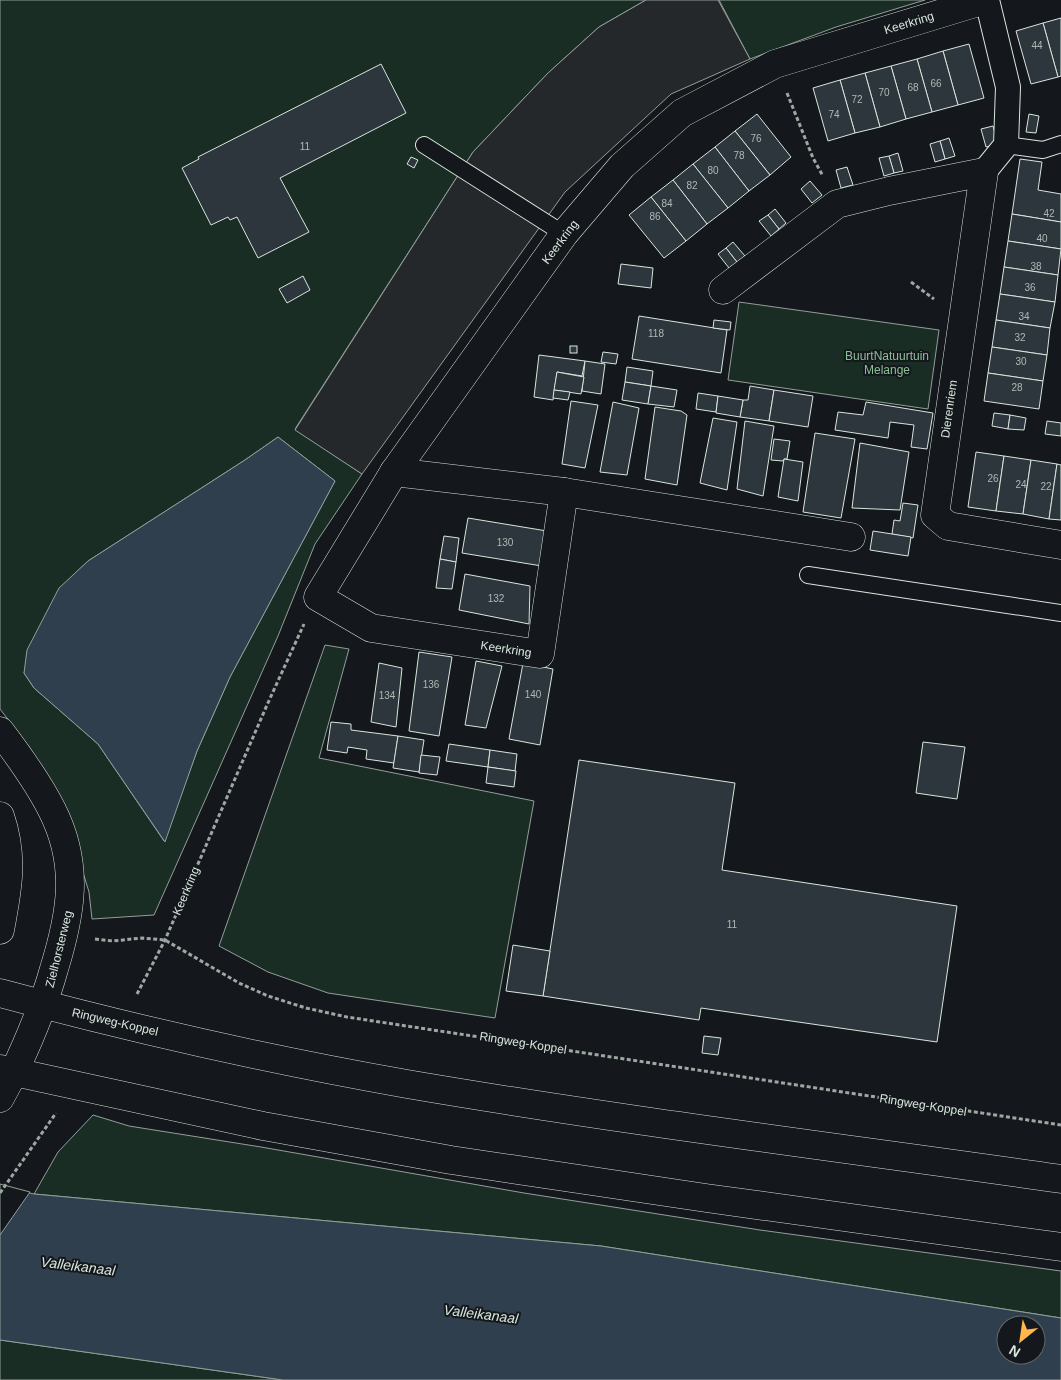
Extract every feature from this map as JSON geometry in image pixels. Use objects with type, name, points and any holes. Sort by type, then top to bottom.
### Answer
[{"type":"main road","name":"Keerkring","points":[[564,492],[540,654],[372,628],[318,597],[394,472],[564,234],[622,166],[682,113],[775,64],[986,0]]},
{"type":"main road","points":[[723,290],[837,204],[889,191],[984,172]]},
{"type":"main road","name":"Dierenriem","points":[[984,172],[935,515],[948,526],[1061,545]]},
{"type":"main road","points":[[394,472],[564,492],[851,537]]},
{"type":"main road","name":"Zielhorsterweg","points":[[0,731],[37,784],[53,812],[68,856],[71,890],[65,934],[44,1005],[7,1070],[0,1098]]},
{"type":"main road","points":[[0,816],[10,863],[0,930]]},
{"type":"main road","name":"Ringweg-Koppel","points":[[0,993],[44,1005],[283,1060],[405,1084],[548,1107],[1061,1179]]},
{"type":"main road","points":[[7,1070],[263,1126],[451,1160],[1061,1247]]},
{"type":"street","points":[[984,172],[1006,145],[1008,87],[986,0]]},
{"type":"lane","points":[[1006,145],[1043,150],[1061,144]]},
{"type":"lane","points":[[424,145],[564,234]]},
{"type":"lane","points":[[808,576],[1061,613]]},
{"type":"path","points":[[775,64],[813,158],[837,204]]},
{"type":"path","name":"Keerkring","points":[[165,940],[290,654],[318,597]]},
{"type":"path","name":"Ringweg-Koppel","points":[[65,934],[88,939],[113,941],[142,938],[165,940],[239,983],[306,1008],[347,1017],[1061,1126]]},
{"type":"path","points":[[0,1193],[5,1186]]},
{"type":"green space","points":[[0,0],[646,0],[599,27],[548,73],[473,152],[295,429],[362,474],[315,544],[278,636],[154,915],[92,919],[89,892],[62,804],[30,748],[0,709]],"holes":[[[278,437],[335,481],[230,677],[197,751],[164,841],[98,744],[34,688],[24,673],[59,589],[88,561]]]},
{"type":"green space","points":[[719,0],[925,0],[836,27],[750,59]]},
{"type":"green space","name":"BuurtNatuurtuin Melange","points":[[739,302],[939,330],[928,409],[728,380]]},
{"type":"green space","points":[[325,645],[349,649],[319,758],[534,801],[495,1018],[328,993],[268,972],[219,946]]},
{"type":"green space","points":[[93,1115],[129,1126],[524,1193],[760,1230],[1061,1271],[1061,1318],[601,1246],[34,1194],[58,1152]]},
{"type":"green space","points":[[0,1340],[283,1380],[0,1380]]},
{"type":"shaded area","points":[[646,0],[718,0],[750,59],[671,94],[565,192],[362,474],[295,430],[473,152],[548,73],[599,27]]},
{"type":"water","points":[[278,437],[335,481],[230,677],[197,751],[165,842],[98,744],[34,688],[24,673],[27,650],[59,588],[88,561]]},
{"type":"water","name":"Valleikanaal","points":[[0,1186],[34,1194],[601,1246],[1042,1315],[996,1315],[996,1365],[1046,1365],[1046,1316],[1061,1318],[1061,1380],[283,1380],[0,1340]]},
{"type":"pier","points":[[0,1184],[30,1192],[0,1235]]},
{"type":"building","points":[[1061,18],[1061,76],[1058,77],[1043,23]]},
{"type":"building","points":[[1043,23],[1058,77],[1031,84],[1016,31]]},
{"type":"building","points":[[969,44],[984,98],[958,105],[943,51]]},
{"type":"building","points":[[943,51],[958,105],[932,112],[917,59]]},
{"type":"building","points":[[917,59],[932,112],[906,119],[891,66]]},
{"type":"building","points":[[381,64],[406,113],[280,178],[309,232],[258,258],[237,217],[230,220],[228,217],[211,225],[182,168],[199,159],[198,157]]},
{"type":"building","points":[[891,66],[906,119],[880,127],[865,73]]},
{"type":"building","points":[[865,73],[880,127],[855,133],[840,80]]},
{"type":"building","points":[[840,80],[855,133],[828,141],[813,88]]},
{"type":"building","points":[[757,114],[791,157],[770,175],[735,131]]},
{"type":"building","points":[[1029,114],[1039,116],[1036,133],[1026,132]]},
{"type":"building","points":[[993,126],[998,144],[986,147],[981,129]]},
{"type":"building","points":[[735,131],[770,175],[749,191],[715,147]]},
{"type":"building","points":[[949,138],[955,156],[945,159],[940,141]]},
{"type":"building","points":[[940,141],[945,159],[935,162],[930,144]]},
{"type":"building","points":[[715,147],[749,191],[728,208],[693,164]]},
{"type":"building","points":[[898,153],[903,171],[894,173],[889,156]]},
{"type":"building","points":[[889,156],[894,173],[884,176],[879,158]]},
{"type":"building","points":[[411,157],[418,160],[414,168],[407,164]]},
{"type":"building","points":[[1020,159],[1042,162],[1038,190],[1061,194],[1061,222],[1012,214]]},
{"type":"building","points":[[693,164],[728,208],[707,224],[673,180]]},
{"type":"building","points":[[847,167],[853,185],[841,188],[836,170]]},
{"type":"building","points":[[673,180],[707,224],[686,241],[651,197]]},
{"type":"building","points":[[810,181],[822,195],[812,203],[801,189]]},
{"type":"building","points":[[651,197],[686,241],[664,258],[629,215]]},
{"type":"building","points":[[775,209],[786,223],[779,229],[768,215]]},
{"type":"building","points":[[1012,214],[1061,222],[1061,249],[1008,241]]},
{"type":"building","points":[[768,215],[779,229],[771,236],[759,221]]},
{"type":"building","points":[[1008,241],[1061,249],[1058,275],[1004,267]]},
{"type":"building","points":[[733,242],[745,256],[737,262],[726,248]]},
{"type":"building","points":[[726,248],[737,262],[729,268],[718,254]]},
{"type":"building","points":[[621,264],[653,268],[651,288],[618,284]]},
{"type":"building","points":[[1004,267],[1058,275],[1055,302],[1000,294]]},
{"type":"building","points":[[303,276],[310,290],[287,303],[279,289]]},
{"type":"building","points":[[1000,294],[1055,302],[1050,328],[996,320]]},
{"type":"building","points":[[639,316],[727,330],[721,373],[632,359]]},
{"type":"building","points":[[714,320],[731,322],[730,330],[713,328]]},
{"type":"building","points":[[996,320],[1050,328],[1047,355],[992,347]]},
{"type":"building","points":[[570,346],[577,346],[577,353],[570,353]]},
{"type":"building","points":[[992,347],[1047,355],[1043,381],[988,373]]},
{"type":"building","points":[[603,352],[618,354],[616,364],[601,362]]},
{"type":"building","points":[[539,355],[585,361],[582,376],[557,372],[553,400],[534,397]]},
{"type":"building","points":[[585,361],[605,364],[601,394],[582,391]]},
{"type":"building","points":[[627,367],[653,371],[651,386],[625,382]]},
{"type":"building","points":[[557,372],[584,377],[581,394],[554,390]]},
{"type":"building","points":[[988,373],[1043,381],[1039,409],[984,401]]},
{"type":"building","points":[[625,382],[651,386],[648,404],[622,400]]},
{"type":"building","points":[[651,386],[677,390],[674,407],[648,404]]},
{"type":"building","points":[[750,386],[774,390],[769,421],[740,417],[743,400],[748,400]]},
{"type":"building","points":[[554,390],[570,392],[568,400],[553,398]]},
{"type":"building","points":[[774,390],[813,396],[808,427],[769,421]]},
{"type":"building","points":[[698,393],[718,396],[716,412],[696,409]]},
{"type":"building","points":[[718,396],[743,400],[740,417],[716,413]]},
{"type":"building","points":[[571,401],[598,405],[585,468],[562,464]]},
{"type":"building","points":[[613,402],[639,408],[627,475],[600,472]]},
{"type":"building","points":[[866,402],[933,413],[927,449],[911,447],[914,425],[890,422],[888,438],[835,430],[838,412],[863,415]]},
{"type":"building","points":[[655,407],[681,411],[687,415],[677,485],[645,479]]},
{"type":"building","points":[[994,413],[1010,415],[1008,429],[992,426]]},
{"type":"building","points":[[1010,415],[1026,418],[1024,430],[1008,429]]},
{"type":"building","points":[[713,418],[737,422],[727,490],[700,483]]},
{"type":"building","points":[[745,421],[774,426],[763,496],[737,489]]},
{"type":"building","points":[[1047,421],[1061,423],[1061,436],[1045,434]]},
{"type":"building","points":[[815,433],[855,439],[841,518],[803,512]]},
{"type":"building","points":[[774,439],[790,441],[787,459],[783,461],[771,460]]},
{"type":"building","points":[[860,443],[909,452],[900,510],[852,508]]},
{"type":"building","points":[[976,452],[1004,456],[996,511],[968,507]]},
{"type":"building","points":[[1004,456],[1031,460],[1023,514],[996,511]]},
{"type":"building","points":[[784,459],[803,462],[798,501],[778,497]]},
{"type":"building","points":[[1031,460],[1057,464],[1049,519],[1023,514]]},
{"type":"building","points":[[1057,464],[1061,465],[1061,520],[1049,519]]},
{"type":"building","points":[[903,503],[918,505],[913,538],[892,534],[894,520],[900,521]]},
{"type":"building","points":[[468,518],[547,531],[542,566],[462,553]]},
{"type":"building","points":[[873,531],[911,537],[908,556],[870,550]]},
{"type":"building","points":[[444,536],[459,538],[456,562],[440,559]]},
{"type":"building","points":[[440,559],[456,562],[452,589],[436,588]]},
{"type":"building","points":[[465,574],[530,586],[529,624],[459,610]]},
{"type":"building","points":[[419,652],[452,657],[439,736],[409,731]]},
{"type":"building","points":[[476,661],[502,666],[486,728],[465,725]]},
{"type":"building","points":[[379,663],[402,668],[396,727],[371,722]]},
{"type":"building","points":[[523,663],[553,669],[540,745],[509,739]]},
{"type":"building","points":[[331,722],[351,724],[351,730],[398,736],[394,763],[366,759],[367,750],[348,747],[347,753],[327,750]]},
{"type":"building","points":[[398,736],[424,740],[419,772],[393,768]]},
{"type":"building","points":[[923,742],[965,747],[957,799],[916,793]]},
{"type":"building","points":[[449,744],[490,750],[488,767],[446,761]]},
{"type":"building","points":[[490,750],[517,754],[515,771],[488,767]]},
{"type":"building","points":[[421,755],[440,757],[437,775],[419,773]]},
{"type":"building","points":[[579,760],[735,783],[722,870],[957,906],[937,1042],[701,1008],[699,1020],[543,996]]},
{"type":"building","points":[[488,767],[516,771],[514,787],[486,783]]},
{"type":"building","points":[[513,945],[550,951],[543,996],[506,991]]},
{"type":"building","points":[[704,1036],[721,1038],[718,1055],[702,1053]]}]
